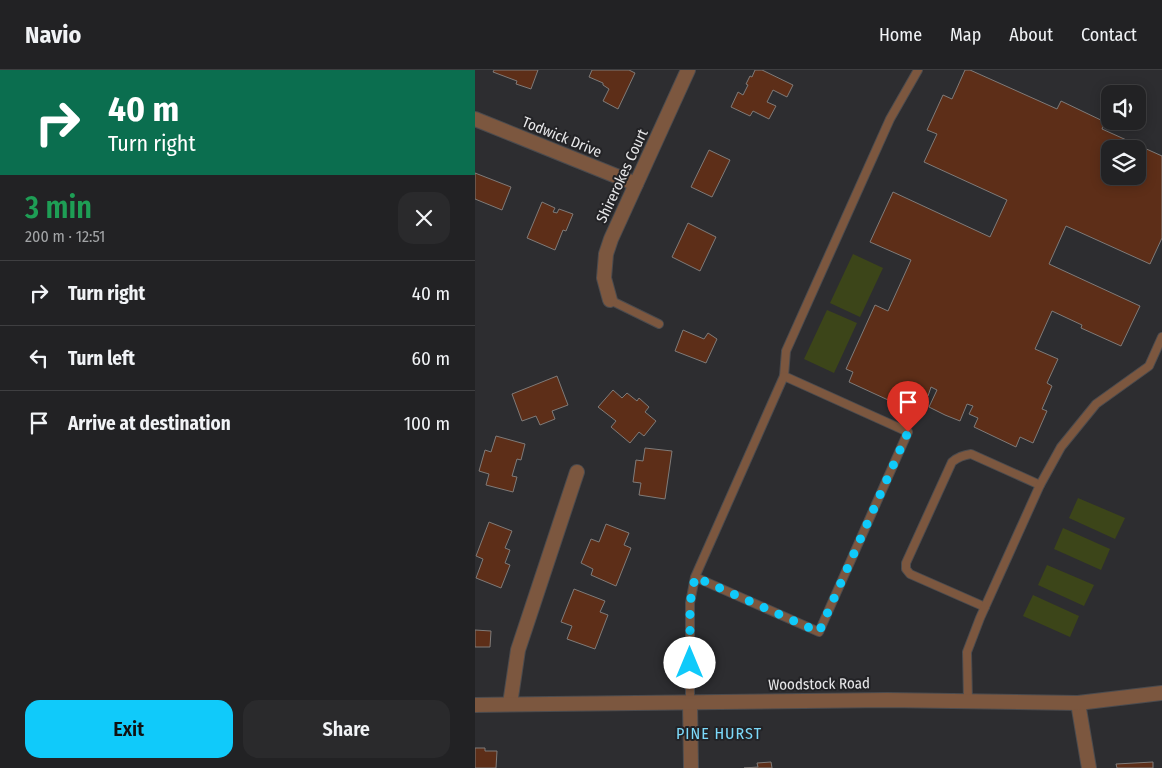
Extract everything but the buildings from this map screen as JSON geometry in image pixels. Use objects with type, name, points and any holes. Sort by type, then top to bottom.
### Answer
[{"type":"street","name":"Shirerokes Court","points":[[610,300],[603,278],[606,254],[611,239],[688,70]]},
{"type":"street","name":"Todwick Drive","points":[[475,120],[636,184]]},
{"type":"street","points":[[510,704],[518,650],[577,472]]},
{"type":"street","name":"Woodstock Road","points":[[475,705],[877,700],[1078,702],[1162,693]]},
{"type":"street","points":[[690,702],[691,768]]},
{"type":"street","points":[[1078,702],[1089,768]]},
{"type":"lane","points":[[690,702],[690,603],[695,577],[784,376],[786,351],[890,119],[918,70]]},
{"type":"lane","points":[[610,300],[659,324]]},
{"type":"lane","points":[[968,701],[967,652],[980,618],[1040,485],[1061,447],[1096,404],[1149,366],[1162,337]]},
{"type":"lane","points":[[695,577],[819,632],[901,449],[908,432],[784,376]]},
{"type":"lane","points":[[985,607],[910,574],[906,569],[906,563],[952,462],[959,457],[971,454],[1040,485]]},
{"type":"green space","points":[[853,254],[883,268],[860,317],[830,303]]},
{"type":"green space","points":[[827,310],[857,323],[834,373],[804,359]]},
{"type":"green space","points":[[1078,498],[1125,518],[1115,539],[1069,518]]},
{"type":"green space","points":[[1063,528],[1110,549],[1101,570],[1054,549]]},
{"type":"green space","points":[[1047,565],[1094,585],[1084,606],[1038,585]]},
{"type":"green space","points":[[1033,595],[1079,616],[1070,637],[1023,616]]},
{"type":"district","name":"PINE HURST","points":[[719,733]]},
{"type":"route","points":[[690,663],[690,603],[695,577],[819,632],[908,432]]}]
